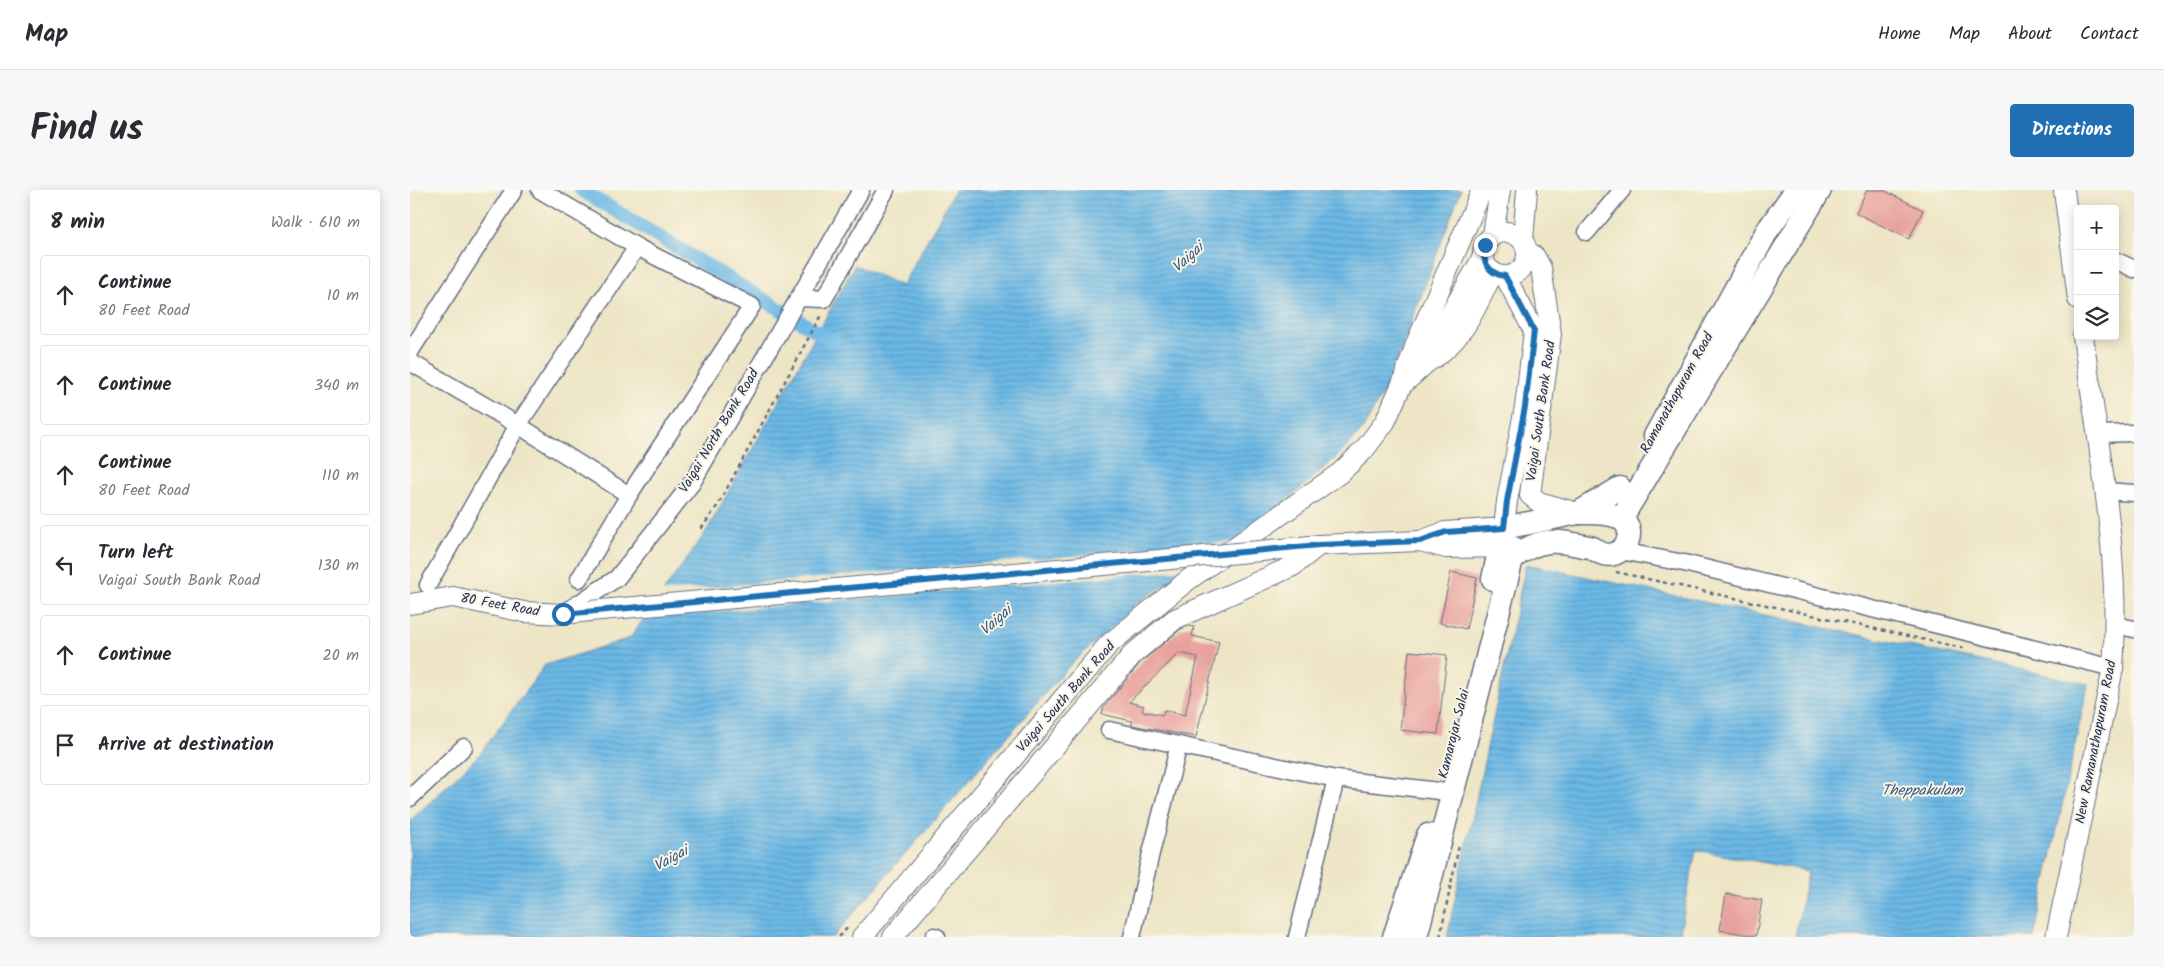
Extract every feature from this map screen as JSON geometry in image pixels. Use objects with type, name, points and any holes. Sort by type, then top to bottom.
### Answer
[{"type":"highway","name":"Ramanathapuram Road","points":[[1502,538],[1578,512],[1620,488],[1648,450],[1767,231],[1796,190]]},
{"type":"highway","name":"Ramanathapuram Road","points":[[1612,517],[1820,190]]},
{"type":"highway","points":[[1612,517],[1620,488]]},
{"type":"highway","points":[[1526,547],[1552,540],[1593,548],[1597,552],[1609,555],[1621,551],[1629,535],[1626,524],[1612,517],[1578,512]]},
{"type":"highway","name":"Kamarajar Salai","points":[[1416,937],[1502,538]]},
{"type":"highway","name":"Kamarajar Salai","points":[[1394,937],[1446,793],[1512,559],[1526,547]]},
{"type":"main road","name":"Vaigai South Bank Road","points":[[862,937],[1109,644],[1188,580],[1340,473],[1364,450],[1385,422],[1482,190]]},
{"type":"main road","points":[[1500,190],[1493,235],[1485,245],[1494,268],[1517,273],[1522,269],[1527,258],[1525,246],[1527,190]]},
{"type":"main road","points":[[2064,190],[2074,250]]},
{"type":"main road","points":[[1493,235],[1512,232],[1525,246]]},
{"type":"main road","name":"Vaigai South Bank Road","points":[[1525,246],[1535,257],[1541,268],[1551,334],[1530,495],[1539,502],[1578,512]]},
{"type":"main road","name":"Vaigai South Bank Road","points":[[1402,384],[1426,363],[1441,355],[1462,333],[1494,268]]},
{"type":"main road","name":"Vaigai South Bank Road","points":[[1494,268],[1534,331],[1525,407],[1502,538]]},
{"type":"main road","name":"New Ramanathapuram Road","points":[[2056,937],[2113,668],[2125,627],[2115,581],[2105,491],[2084,340]]},
{"type":"main road","points":[[1319,545],[1420,541],[1446,548],[1502,538],[1526,547]]},
{"type":"main road","name":"Vaigai South Bank Road","points":[[893,937],[1133,654],[1176,619],[1228,593],[1293,566],[1319,545]]},
{"type":"main road","name":"80 Feet Road","points":[[410,604],[453,597],[524,612],[563,614],[1319,545]]},
{"type":"street","points":[[410,352],[514,190]]},
{"type":"street","points":[[540,190],[637,247],[752,306],[629,495],[578,579]]},
{"type":"street","name":"Vaigai North Bank Road","points":[[563,614],[617,578],[692,482],[781,324],[861,190]]},
{"type":"street","points":[[794,304],[824,299],[886,190]]},
{"type":"street","points":[[1587,232],[1622,190]]},
{"type":"street","points":[[428,585],[518,426],[637,247]]},
{"type":"street","points":[[2119,262],[2134,269]]},
{"type":"street","points":[[410,362],[629,495]]},
{"type":"street","points":[[2096,434],[2134,434]]},
{"type":"street","points":[[2105,491],[2134,493]]},
{"type":"street","points":[[1621,551],[1684,563],[2113,668]]},
{"type":"street","points":[[1109,730],[1336,779],[1446,793]]},
{"type":"street","points":[[1132,937],[1179,744]]},
{"type":"street","points":[[410,798],[464,747]]},
{"type":"street","points":[[1297,937],[1336,779]]},
{"type":"path","points":[[701,529],[718,505],[819,320]]},
{"type":"path","points":[[1610,571],[1970,650]]},
{"type":"path","points":[[1440,937],[1460,841]]},
{"type":"water","name":"Vaigai","points":[[955,190],[1461,190],[1387,386],[1362,430],[1340,454],[1258,525],[1138,602],[1069,666],[833,937],[410,937],[410,821],[480,754],[545,665],[630,638],[706,532],[855,265],[902,286]]},
{"type":"water","name":"Theppakulam","points":[[1526,564],[2088,684],[2034,937],[1795,937],[1808,871],[1696,850],[1679,937],[1447,937]]},
{"type":"pier","points":[[1239,541],[1194,569],[641,618],[660,592]]},
{"type":"building","points":[[1867,190],[1883,190],[1923,210],[1909,239],[1856,213]]},
{"type":"building","points":[[1451,572],[1477,578],[1466,629],[1440,623]]},
{"type":"building","points":[[1189,626],[1194,627],[1192,636],[1219,642],[1196,737],[1132,725],[1132,721],[1102,714],[1104,707],[1141,662],[1181,629]],"holes":[[[1179,653],[1198,657],[1185,715],[1164,710],[1163,715],[1142,711],[1144,706],[1129,702]]]},
{"type":"building","points":[[1409,651],[1447,655],[1438,734],[1400,730]]},
{"type":"building","points":[[1726,894],[1762,900],[1756,936],[1720,930]]},
{"type":"waterway","points":[[581,190],[833,341]]},
{"type":"route","points":[[563,614],[761,594],[1319,545],[1420,541],[1446,532],[1504,528],[1507,501],[1525,407],[1534,331],[1505,276],[1493,272],[1485,263],[1485,245]]}]
